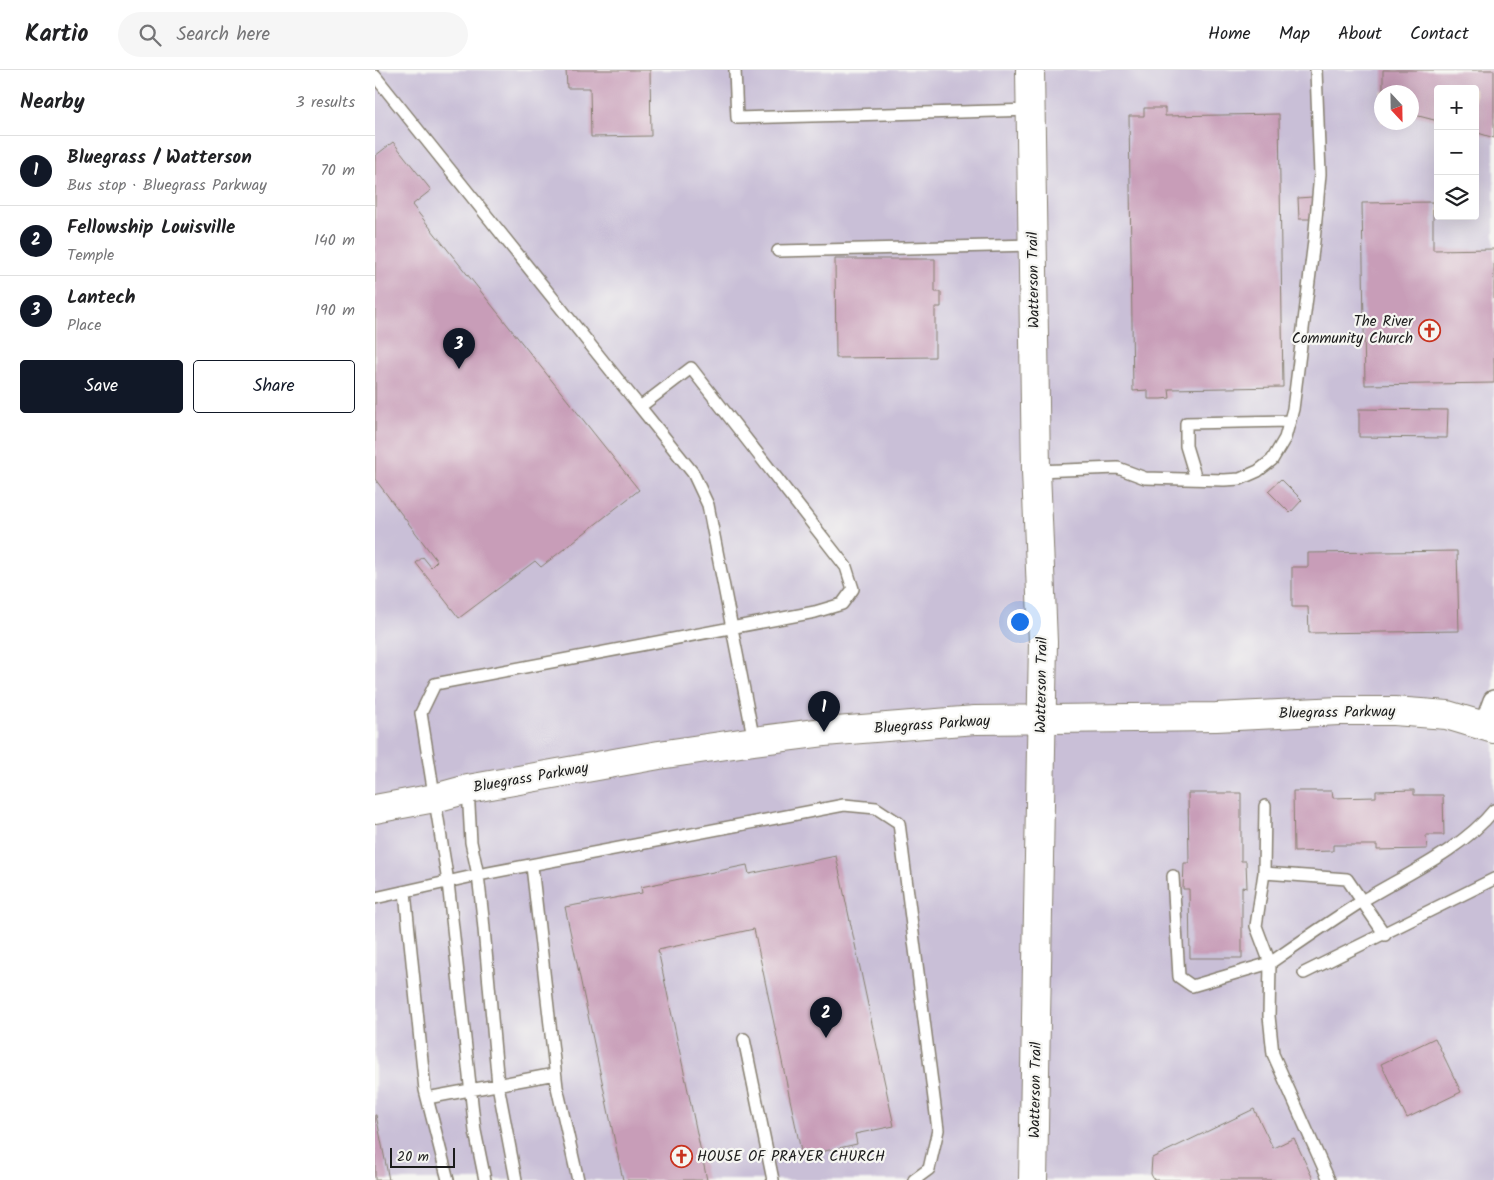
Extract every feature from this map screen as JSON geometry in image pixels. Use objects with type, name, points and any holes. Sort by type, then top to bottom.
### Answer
[{"type":"street","name":"Watterson Trail","points":[[1030,70],[1037,471],[1043,642],[1033,1180]]},
{"type":"street","name":"Bluegrass Parkway","points":[[375,810],[435,798],[468,789],[659,755],[754,740],[824,732],[975,720],[1216,717],[1339,711],[1394,711],[1491,718]]},
{"type":"lane","points":[[735,70],[737,118],[1031,110]]},
{"type":"lane","points":[[1037,471],[1118,468],[1145,478],[1240,479],[1258,471],[1271,460],[1285,438],[1293,408],[1314,241],[1320,174],[1316,70]]},
{"type":"lane","points":[[375,76],[693,473],[708,505],[754,740]]},
{"type":"lane","points":[[778,251],[1033,245]]},
{"type":"lane","points":[[485,1180],[475,1131],[448,882],[421,713],[435,684],[815,612],[842,604],[853,589],[845,567],[691,368],[640,407]]},
{"type":"lane","points":[[1196,479],[1186,446],[1186,423],[1290,421]]},
{"type":"lane","points":[[468,789],[471,842],[479,875],[498,1085],[516,1180]]},
{"type":"lane","points":[[375,898],[479,875],[845,805],[876,808],[899,823],[938,1130],[929,1169],[914,1180]]},
{"type":"lane","points":[[1265,806],[1264,873],[1256,926],[1270,963],[1269,1016],[1273,1054],[1329,1180]]},
{"type":"lane","points":[[1173,876],[1179,977],[1191,986],[1270,963],[1363,901],[1428,863],[1483,824],[1494,810]]},
{"type":"lane","points":[[532,866],[555,1074],[578,1180]]},
{"type":"lane","points":[[1264,873],[1347,879],[1385,935]]},
{"type":"lane","points":[[1305,974],[1494,879]]},
{"type":"lane","points":[[405,892],[427,1098],[448,1180]]},
{"type":"lane","points":[[744,1039],[773,1180]]},
{"type":"lane","points":[[427,1098],[555,1074]]},
{"type":"shaded area","points":[[375,70],[1494,70],[1494,1180],[375,1180]]},
{"type":"building","points":[[566,70],[650,70],[651,136],[591,137],[590,88],[567,88]]},
{"type":"building","points":[[1383,70],[1494,70],[1494,138],[1479,133],[1479,85],[1434,85],[1434,120],[1419,116],[1419,85],[1383,85]]},
{"type":"building","points":[[1144,108],[1165,108],[1165,116],[1279,114],[1283,387],[1169,389],[1170,398],[1161,399],[1148,399],[1148,390],[1133,391],[1129,116],[1144,116]]},
{"type":"building","points":[[393,142],[431,190],[412,205],[639,490],[541,567],[535,561],[459,618],[416,563],[423,557],[431,567],[437,561],[375,479],[375,156]]},
{"type":"building","points":[[1312,197],[1312,219],[1299,219],[1298,198]]},
{"type":"building","name":"The River Community Church","points":[[1433,202],[1433,250],[1494,249],[1494,383],[1365,385],[1362,203]]},
{"type":"building","points":[[835,259],[935,259],[935,292],[941,292],[941,307],[935,307],[935,357],[836,358]]},
{"type":"building","points":[[1359,409],[1448,410],[1447,438],[1359,437]]},
{"type":"building","points":[[1281,479],[1302,500],[1290,513],[1268,491]]},
{"type":"building","points":[[1457,551],[1459,631],[1309,633],[1308,607],[1292,607],[1292,567],[1308,567],[1308,553]]},
{"type":"building","points":[[1414,790],[1414,795],[1443,795],[1444,835],[1426,835],[1427,849],[1377,850],[1377,845],[1333,845],[1333,851],[1294,852],[1293,791],[1332,791],[1333,798],[1376,797],[1376,791]]},
{"type":"building","points":[[1188,793],[1241,793],[1241,861],[1246,861],[1247,888],[1242,887],[1242,958],[1190,958],[1189,889],[1183,889],[1184,863],[1189,863]]},
{"type":"building","points":[[836,856],[894,1126],[855,1134],[857,1144],[802,1156],[754,929],[658,950],[707,1180],[623,1180],[565,907],[642,893],[641,887],[747,865],[749,874]]},
{"type":"building","points":[[1435,1038],[1461,1092],[1407,1118],[1381,1064]]},
{"type":"building","points":[[1254,1109],[1273,1148],[1294,1138],[1313,1179],[1154,1180],[1151,1174],[1152,1158]]},
{"type":"building","points":[[376,1115],[389,1180],[375,1180]]},
{"type":"place","name":"The River Community Church","points":[[1429,331]]},
{"type":"place","name":"Lantech","points":[[459,369]]},
{"type":"place","name":"Bluegrass / Watterson","points":[[824,732]]},
{"type":"place","name":"Fellowship Louisville","points":[[826,1038]]},
{"type":"place","name":"HOUSE OF PRAYER CHURCH","points":[[681,1157]]}]
